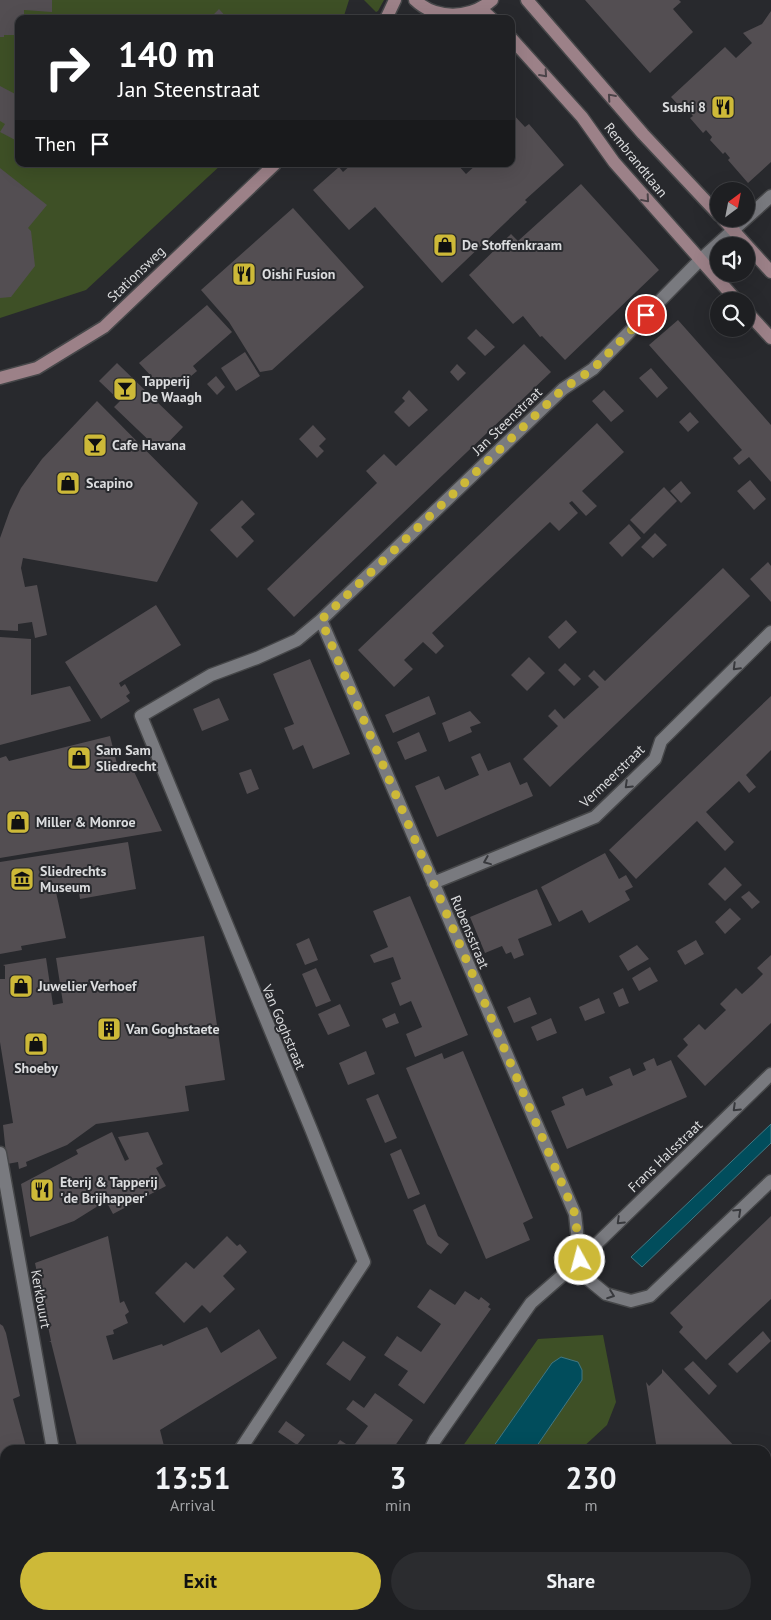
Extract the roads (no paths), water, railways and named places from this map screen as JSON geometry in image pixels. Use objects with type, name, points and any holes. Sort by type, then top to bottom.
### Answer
[{"type":"street","points":[[388,15],[394,0]]},
{"type":"street","points":[[415,0],[441,15]]},
{"type":"street","points":[[457,15],[480,8],[492,0]]},
{"type":"street","name":"Rembrandtlaan","points":[[527,0],[643,134],[710,205]]},
{"type":"street","points":[[480,8],[488,15]]},
{"type":"street","name":"Rembrandtlaan","points":[[515,42],[582,117],[614,162],[730,292]]},
{"type":"street","name":"Stationsweg","points":[[0,378],[37,368],[104,327],[272,167]]},
{"type":"street","name":"Jan Steenstraat","points":[[257,658],[296,640],[321,620],[563,389],[593,369],[700,260],[771,196]]},
{"type":"street","points":[[731,228],[771,272]]},
{"type":"street","points":[[755,321],[771,338]]},
{"type":"street","name":"Rubensstraat","points":[[321,620],[575,1214],[580,1260]]},
{"type":"street","name":"Vermeerstraat","points":[[433,882],[595,817],[655,759],[661,741],[771,632]]},
{"type":"street","name":"Van Goghstraat","points":[[243,1445],[364,1262],[308,1120],[141,716],[211,675],[257,658]]},
{"type":"street","name":"Frans Halsstraat","points":[[432,1445],[532,1303],[580,1260],[771,1074]]},
{"type":"street","name":"Kerkbuurt","points":[[0,1153],[52,1445]]},
{"type":"street","points":[[580,1260],[589,1280],[606,1294],[631,1301],[650,1296],[771,1181]]},
{"type":"water","points":[[771,1124],[771,1143],[642,1267],[631,1257]]},
{"type":"water","points":[[561,1357],[578,1362],[582,1370],[582,1380],[537,1445],[495,1445],[552,1363]]},
{"type":"place","name":"Sushi 8","points":[[723,107]]},
{"type":"place","name":"De Stoffenkraam","points":[[445,245]]},
{"type":"place","name":"Oishi Fusion","points":[[244,274]]},
{"type":"place","name":"Tapperij De Waagh","points":[[125,389]]},
{"type":"place","name":"Cafe Havana","points":[[95,445]]},
{"type":"place","name":"Scapino","points":[[68,483]]},
{"type":"place","name":"Sam Sam Sliedrecht","points":[[79,758]]},
{"type":"place","name":"Miller & Monroe","points":[[18,822]]},
{"type":"place","name":"Sliedrechts Museum","points":[[22,879]]},
{"type":"place","name":"Juwelier Verhoef","points":[[21,986]]},
{"type":"place","name":"Van Goghstaete","points":[[109,1029]]},
{"type":"place","name":"Shoeby","points":[[36,1044]]},
{"type":"place","name":"Eterij & Tapperij 'de Brijhapper'","points":[[42,1190]]}]
